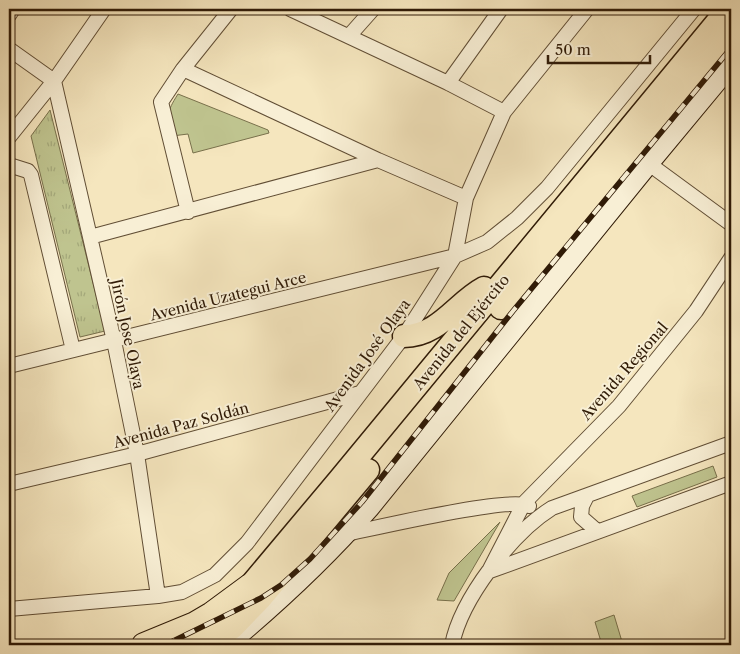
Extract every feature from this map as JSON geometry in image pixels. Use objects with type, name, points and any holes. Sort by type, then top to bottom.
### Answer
[{"type":"highway","points":[[144,645],[195,624],[250,586]]},
{"type":"main road","name":"Avenida del Ejército","points":[[183,645],[222,614],[250,586],[614,149],[671,76],[728,9]]},
{"type":"main road","name":"Avenida del Ejército","points":[[226,645],[286,592],[346,534],[504,344],[731,35]]},
{"type":"main road","name":"Avenida del Ejército","points":[[210,645],[244,616],[285,570],[502,307],[731,64]]},
{"type":"main road","points":[[404,336],[412,336],[424,332],[446,320],[488,286],[500,285]]},
{"type":"street","points":[[9,15],[13,9]]},
{"type":"street","points":[[9,138],[54,81],[104,9]]},
{"type":"street","points":[[188,212],[161,102],[183,69],[231,9]]},
{"type":"street","points":[[290,9],[448,83],[504,112]]},
{"type":"street","points":[[349,36],[373,9]]},
{"type":"street","points":[[448,83],[501,9]]},
{"type":"street","points":[[455,256],[466,198],[504,112],[587,9]]},
{"type":"street","points":[[455,256],[487,242],[517,218],[541,194],[694,9]]},
{"type":"street","points":[[9,49],[54,81]]},
{"type":"street","points":[[183,69],[378,160],[466,198]]},
{"type":"street","points":[[671,76],[641,158],[731,224]]},
{"type":"street","name":"Jirón Jose Olaya","points":[[54,81],[114,341],[137,454],[158,596]]},
{"type":"street","points":[[90,237],[378,160]]},
{"type":"street","points":[[9,165],[28,171],[31,175],[73,350]]},
{"type":"street","name":"Avenida José Olaya","points":[[9,609],[158,596],[182,592],[215,575],[247,543],[404,336],[455,256]]},
{"type":"street","name":"Avenida Uzategui Arce","points":[[9,366],[455,256]]},
{"type":"street","name":"Avenida Regional","points":[[490,571],[527,500],[619,406],[696,311],[731,258]]},
{"type":"street","name":"Avenida Paz Soldán","points":[[9,484],[137,454],[360,393]]},
{"type":"street","points":[[452,645],[463,614],[490,571],[511,544],[542,514],[552,508],[731,442]]},
{"type":"street","points":[[490,571],[731,483]]},
{"type":"street","points":[[587,496],[582,506],[581,517],[597,531]]},
{"type":"street","points":[[346,534],[527,500],[542,514]]},
{"type":"green space","points":[[178,94],[268,130],[269,133],[193,153],[188,134],[172,136],[169,114]]},
{"type":"green space","points":[[50,110],[105,331],[80,337],[31,136]]},
{"type":"green space","points":[[713,466],[717,477],[637,507],[632,496]]},
{"type":"green space","points":[[500,522],[454,601],[437,600],[449,573]]},
{"type":"green space","points":[[614,615],[623,645],[602,645],[595,622]]},
{"type":"railway","points":[[165,645],[261,598],[281,585],[310,559],[362,502],[513,311],[731,48]]}]
